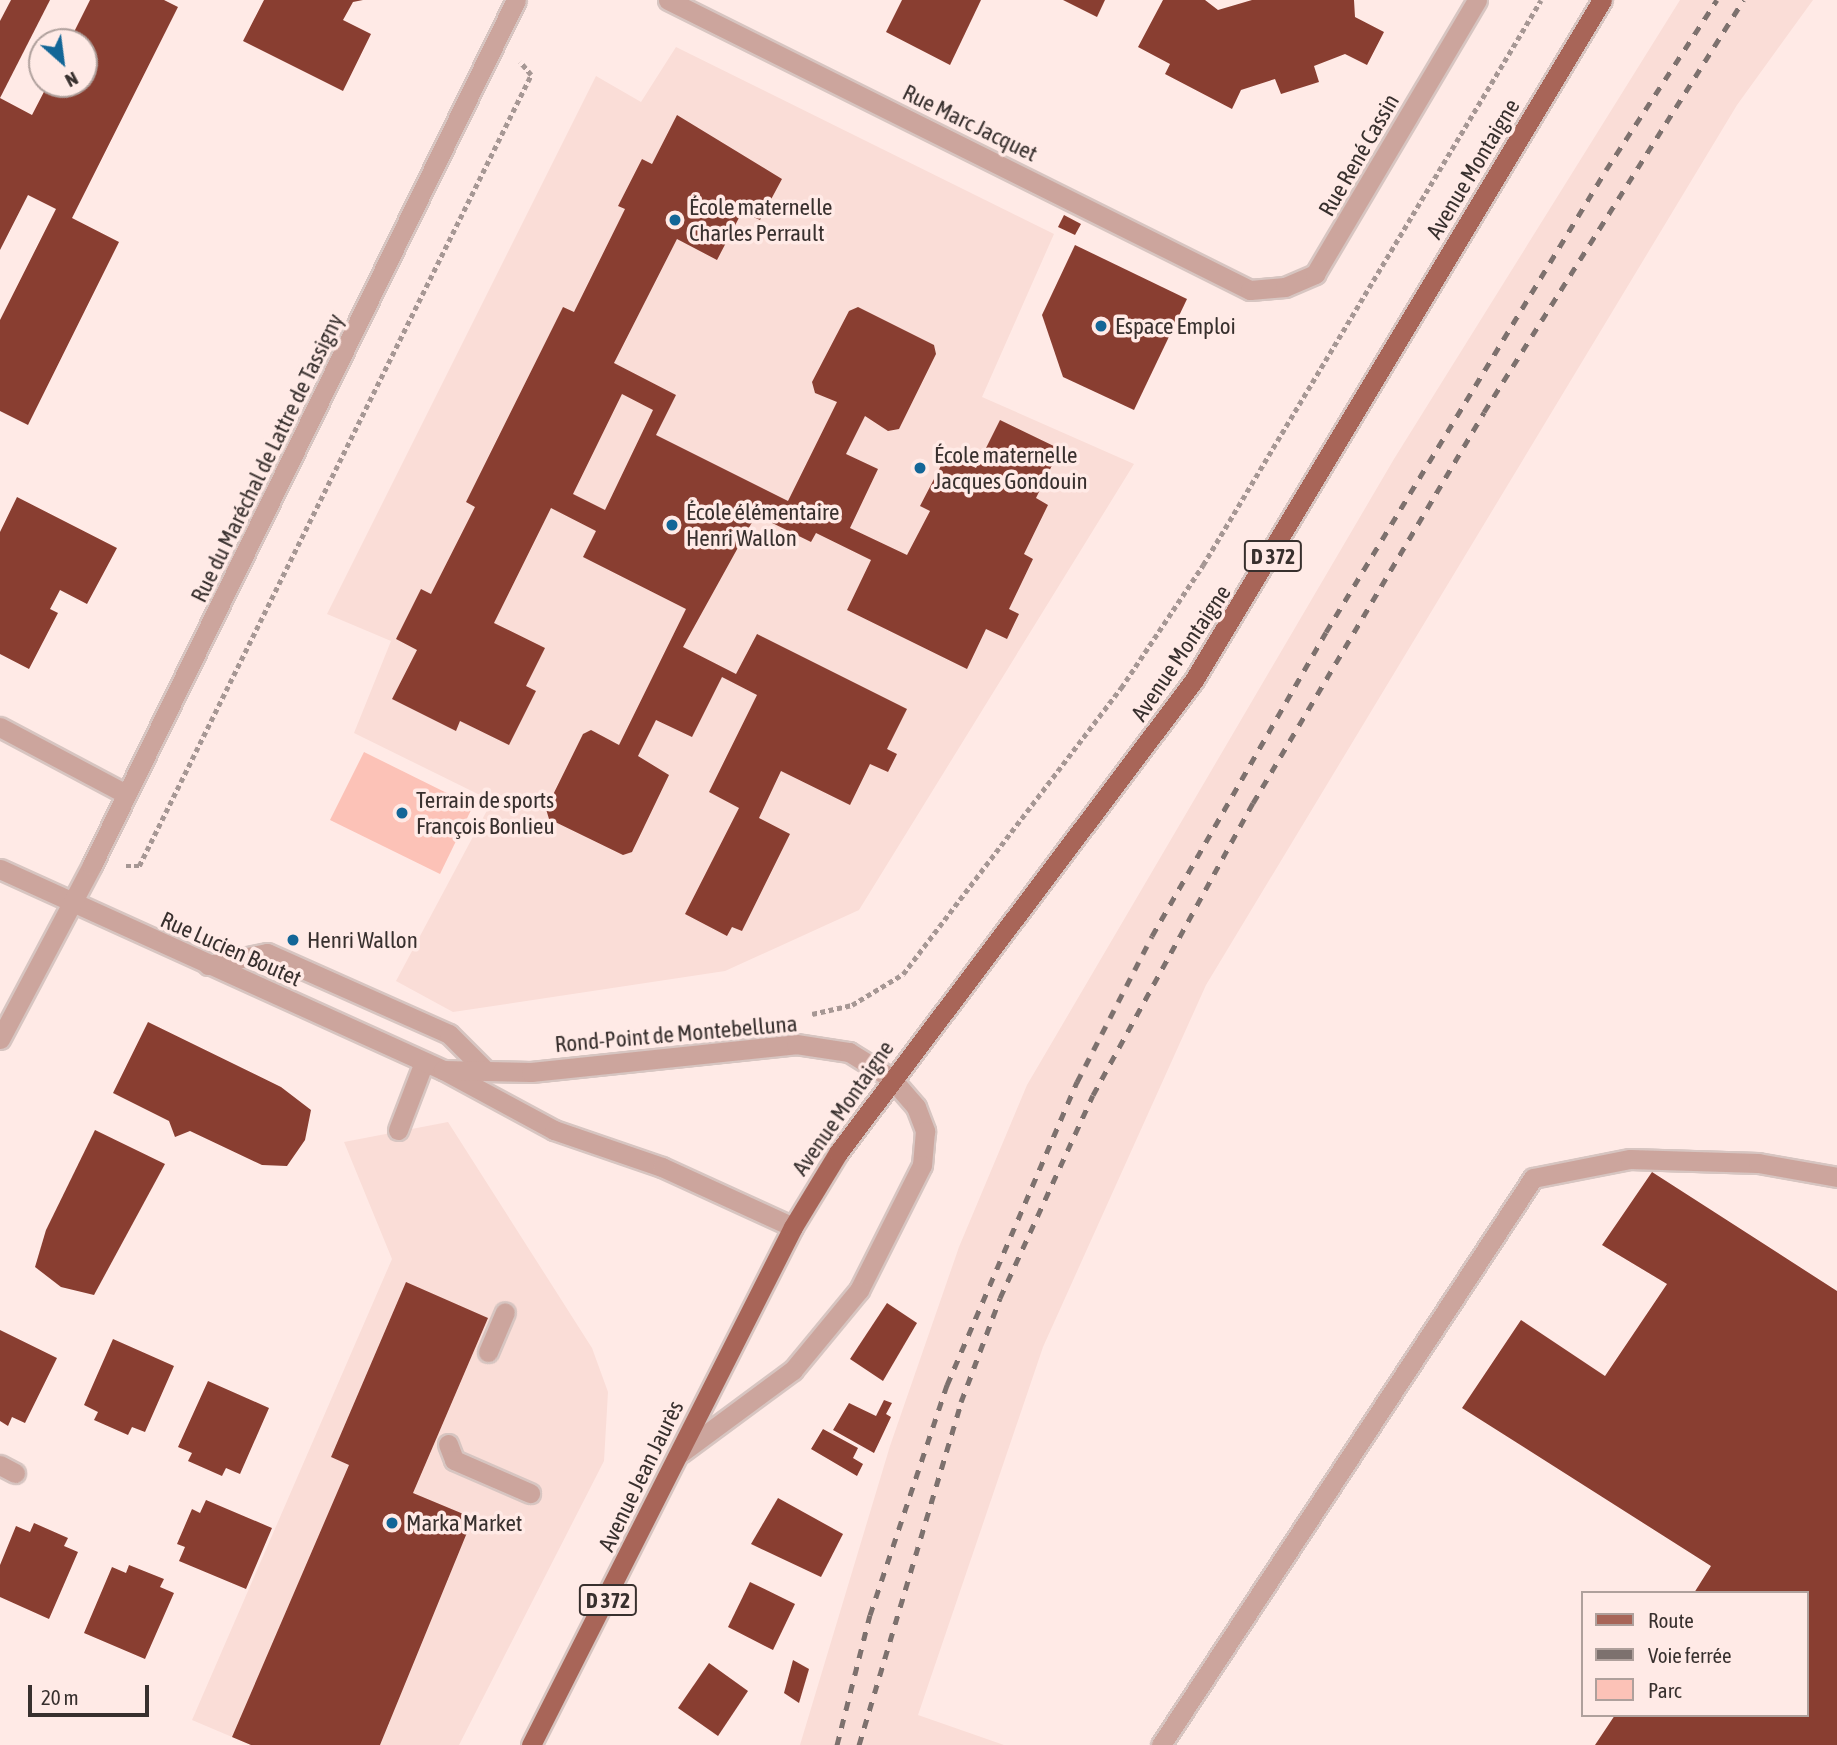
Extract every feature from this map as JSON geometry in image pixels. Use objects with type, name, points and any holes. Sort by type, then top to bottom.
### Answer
[{"type":"main road","name":"Avenue Montaigne","points":[[793,1227],[891,1078],[1194,680],[1602,0]]},
{"type":"main road","name":"Avenue Jean Jaurès","points":[[531,1745],[793,1227]]},
{"type":"street","name":"Rue du Maréchal de Lattre de Tassigny","points":[[0,1039],[126,794],[516,0]]},
{"type":"street","name":"Rue Marc Jacquet","points":[[668,0],[1250,290]]},
{"type":"street","name":"Rue René Cassin","points":[[1250,290],[1285,287],[1315,274],[1477,0]]},
{"type":"street","points":[[0,727],[126,794]]},
{"type":"street","name":"Rue Lucien Boutet","points":[[0,869],[443,1070]]},
{"type":"street","points":[[208,965],[267,953],[449,1034],[486,1071]]},
{"type":"street","name":"Rond-Point de Montebelluna","points":[[443,1070],[486,1071],[796,1044],[849,1052],[891,1078],[916,1107],[925,1131],[922,1165],[893,1231],[859,1290],[793,1370],[681,1453]]},
{"type":"street","points":[[398,1130],[424,1062]]},
{"type":"street","points":[[443,1070],[554,1130],[662,1167],[793,1227]]},
{"type":"street","points":[[1161,1745],[1533,1178],[1630,1159],[1758,1163],[1837,1177]]},
{"type":"street","points":[[488,1352],[505,1312]]},
{"type":"street","points":[[448,1444],[454,1460],[530,1493]]},
{"type":"path","points":[[807,1016],[852,1004],[903,974],[1121,688],[1203,565],[1541,0]]},
{"type":"path","points":[[130,866],[139,866],[531,75],[500,33]]},
{"type":"shaded area","points":[[1680,0],[1813,0],[1737,105],[1206,985],[1043,1347],[918,1715],[1004,1745],[800,1745],[890,1446],[959,1247],[1027,1085],[1394,459]]},
{"type":"shaded area","points":[[676,47],[1054,234],[982,397],[1134,464],[859,910],[725,971],[453,1012],[396,981],[492,801],[354,733],[391,641],[327,614],[596,76],[641,102]]},
{"type":"shaded area","points":[[448,1122],[592,1348],[608,1392],[604,1461],[459,1745],[251,1745],[192,1720],[392,1259],[344,1142]]},
{"type":"green space","name":"Terrain de sports François Bonlieu","points":[[364,752],[473,806],[440,874],[330,820]]},
{"type":"building","points":[[11,0],[50,0],[36,28],[28,28],[28,43],[0,98],[0,21]]},
{"type":"building","points":[[90,0],[164,0],[178,7],[72,218],[119,242],[28,425],[0,411],[0,320],[56,209],[28,195],[0,250],[0,98],[32,115],[41,98],[98,98],[98,28],[76,28]]},
{"type":"building","points":[[264,0],[363,0],[353,2],[343,20],[371,34],[343,91],[243,41]]},
{"type":"building","points":[[902,0],[981,0],[950,65],[886,32]]},
{"type":"building","points":[[1063,0],[1105,0],[1097,17]]},
{"type":"building","points":[[1163,0],[1205,0],[1218,10],[1252,0],[1354,0],[1355,17],[1384,32],[1367,65],[1345,54],[1314,66],[1319,82],[1281,94],[1275,79],[1241,90],[1232,109],[1165,74],[1170,64],[1138,47]]},
{"type":"building","points":[[677,115],[782,179],[760,220],[742,212],[717,260],[677,239],[614,363],[676,395],[656,435],[788,501],[837,402],[815,393],[812,382],[849,311],[858,307],[934,345],[936,354],[899,429],[888,431],[865,416],[846,454],[878,469],[850,528],[907,555],[930,511],[920,506],[947,454],[976,468],[1000,420],[1060,449],[1036,498],[1048,505],[1024,554],[1033,559],[1009,609],[1019,614],[1007,639],[986,629],[967,669],[847,610],[871,560],[816,533],[811,542],[756,515],[683,647],[736,674],[757,634],[907,709],[887,749],[897,754],[888,772],[870,764],[850,805],[781,771],[759,818],[790,834],[742,931],[732,927],[727,936],[685,914],[739,808],[709,792],[757,695],[722,677],[692,737],[656,720],[638,756],[669,775],[632,852],[623,855],[549,819],[546,809],[583,734],[591,730],[619,745],[686,609],[583,557],[596,531],[551,508],[494,623],[545,648],[526,686],[536,691],[509,745],[460,721],[456,731],[392,699],[417,650],[396,639],[421,589],[431,594],[475,507],[466,502],[563,307],[574,312],[625,209],[618,206],[642,159],[652,164]],"holes":[[[622,394],[653,410],[605,510],[573,494]]]},
{"type":"building","points":[[1064,215],[1081,224],[1075,235],[1058,227]]},
{"type":"building","name":"Espace Emploi","points":[[1075,245],[1187,299],[1134,410],[1063,377],[1042,315]]},
{"type":"building","points":[[17,497],[117,548],[87,604],[60,590],[50,609],[58,613],[29,669],[0,654],[0,532]]},
{"type":"building","points":[[148,1022],[281,1087],[311,1110],[305,1140],[287,1166],[262,1165],[190,1131],[175,1137],[169,1121],[113,1093]]},
{"type":"building","points":[[95,1130],[165,1164],[94,1295],[61,1287],[35,1267],[46,1230]]},
{"type":"building","points":[[1652,1172],[1837,1291],[1837,1745],[1595,1745],[1614,1717],[1809,1717],[1809,1591],[1695,1591],[1711,1566],[1462,1408],[1521,1320],[1605,1376],[1667,1284],[1602,1245]]},
{"type":"building","name":"Marka Market","points":[[406,1282],[488,1318],[413,1493],[473,1518],[380,1745],[251,1745],[232,1737],[349,1465],[331,1457]]},
{"type":"building","points":[[887,1303],[917,1323],[883,1381],[850,1359]]},
{"type":"building","points":[[0,1330],[57,1358],[25,1423],[12,1417],[8,1426],[0,1421]]},
{"type":"building","points":[[113,1339],[174,1366],[145,1432],[132,1427],[128,1435],[94,1420],[98,1412],[84,1405]]},
{"type":"building","points":[[208,1381],[269,1408],[240,1474],[226,1468],[222,1476],[188,1461],[192,1453],[178,1447]]},
{"type":"building","points":[[884,1400],[892,1403],[886,1414],[891,1417],[874,1453],[833,1430],[849,1403],[876,1416]]},
{"type":"building","points":[[823,1429],[858,1448],[853,1458],[863,1464],[857,1476],[811,1449]]},
{"type":"building","points":[[778,1498],[843,1534],[821,1577],[751,1544]]},
{"type":"building","points":[[206,1500],[272,1528],[246,1589],[179,1561],[185,1547],[177,1544],[192,1509],[200,1513]]},
{"type":"building","points":[[34,1523],[68,1538],[64,1546],[78,1552],[49,1619],[0,1597],[0,1565],[16,1526],[30,1532]]},
{"type":"building","points":[[129,1565],[164,1579],[160,1587],[174,1593],[145,1659],[84,1633],[112,1567],[126,1573]]},
{"type":"building","points":[[750,1582],[795,1604],[773,1650],[728,1627]]},
{"type":"building","points":[[793,1660],[809,1669],[799,1703],[784,1693]]},
{"type":"building","points":[[709,1663],[748,1691],[718,1736],[678,1708]]},
{"type":"railway","points":[[837,1745],[870,1615],[947,1385],[1077,1082],[1152,936],[1326,632],[1606,170],[1717,0]]},
{"type":"railway","points":[[859,1745],[961,1402],[1000,1298],[1093,1095],[1253,803],[1484,412],[1743,0]]},
{"type":"place","name":"École maternelle Charles Perrault","points":[[675,220]]},
{"type":"place","name":"Espace Emploi","points":[[1101,326]]},
{"type":"place","name":"École maternelle Jacques Gondouin","points":[[920,468]]},
{"type":"place","name":"École élémentaire Henri Wallon","points":[[672,525]]},
{"type":"place","name":"Terrain de sports François Bonlieu","points":[[402,813]]},
{"type":"place","name":"Henri Wallon","points":[[293,940]]},
{"type":"place","name":"Marka Market","points":[[392,1523]]}]
